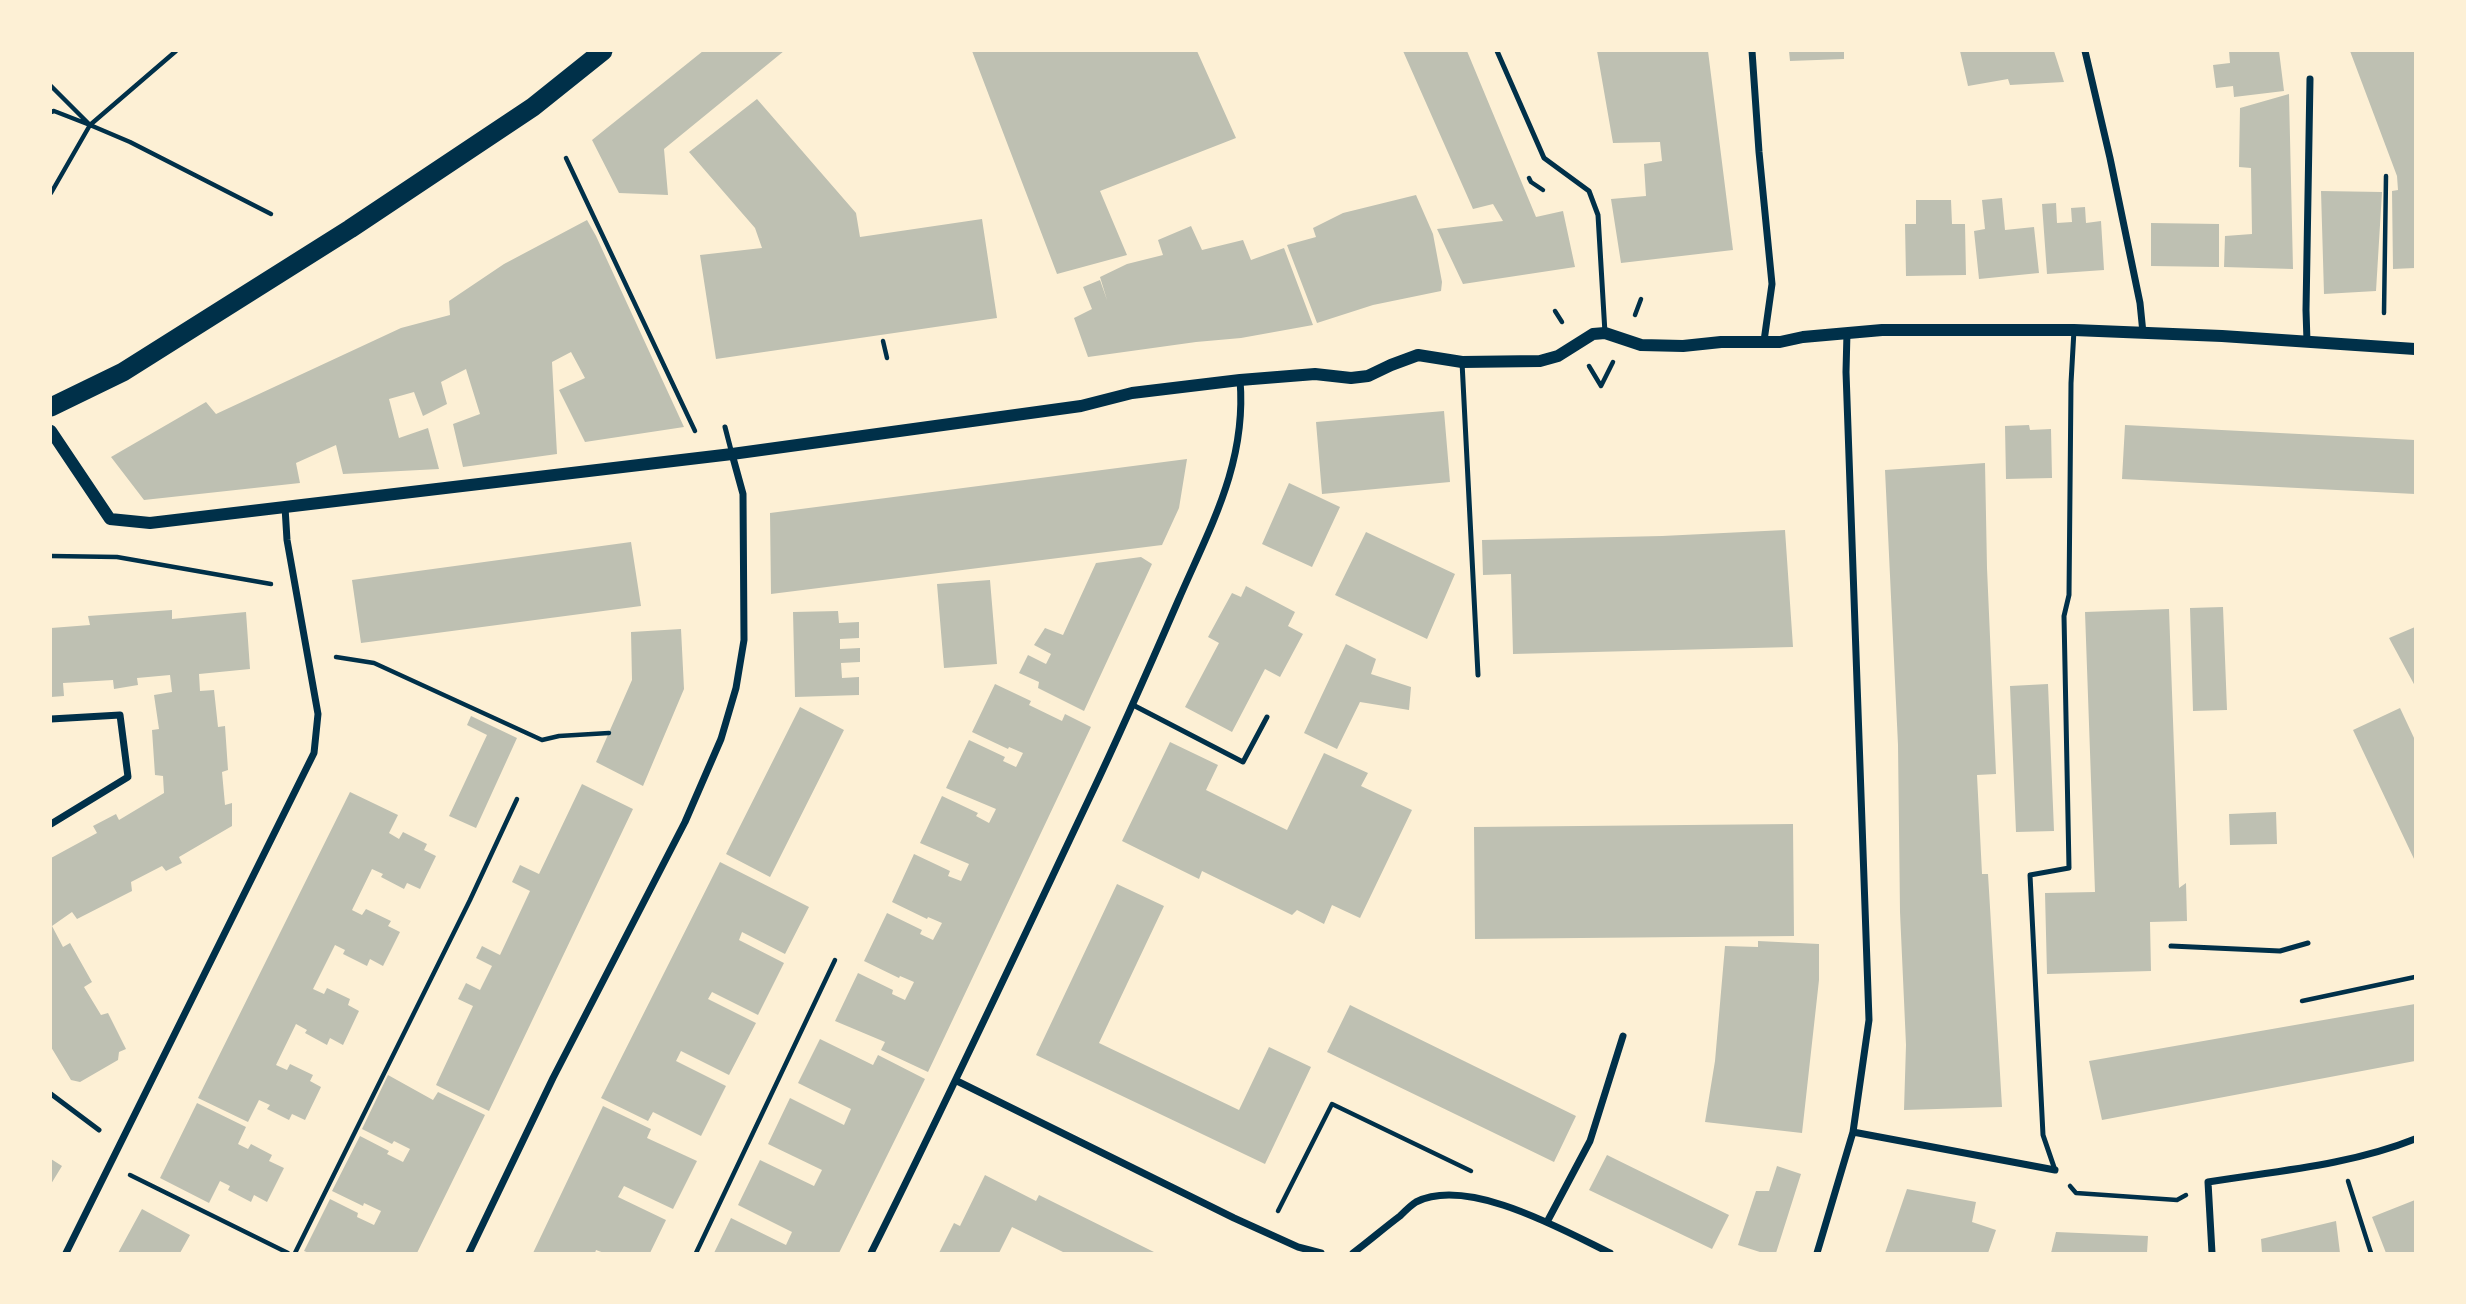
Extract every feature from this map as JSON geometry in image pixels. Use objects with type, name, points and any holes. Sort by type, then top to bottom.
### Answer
[{"type":"highway","points":[[51,407],[123,372],[350,229],[533,107],[603,51]]},
{"type":"street","points":[[1752,51],[1772,284],[1764,341]]},
{"type":"street","points":[[2085,51],[2116,184],[2140,303],[2143,333]]},
{"type":"street","points":[[2307,342],[2310,79]]},
{"type":"street","points":[[51,431],[110,519],[150,523],[732,454],[1081,406],[1132,393],[1315,374],[1351,378],[1368,376],[1418,355],[1462,362],[1540,361],[1558,356],[1592,334],[1605,333],[1641,345],[1653,346],[1780,342],[1847,332],[2074,330],[2415,349]]},
{"type":"street","points":[[1817,1253],[1853,1132],[1869,1020],[1846,372],[1847,332]]},
{"type":"street","points":[[871,1253],[957,1081],[1133,705],[1228,486],[1240,431],[1240,380]]},
{"type":"street","points":[[469,1253],[553,1078],[685,822],[721,739],[736,688],[744,640],[743,494],[732,454]]},
{"type":"street","points":[[66,1253],[314,754],[318,713],[288,540],[285,507]]},
{"type":"street","points":[[51,719],[120,715],[128,777],[51,824]]},
{"type":"street","points":[[1547,1222],[1590,1141],[1623,1036]]},
{"type":"street","points":[[957,1081],[1234,1219],[1298,1247],[1321,1253]]},
{"type":"street","points":[[1853,1132],[2055,1170]]},
{"type":"street","points":[[2212,1253],[2208,1182],[2341,1160],[2415,1139]]},
{"type":"street","points":[[1353,1253],[1417,1202],[1447,1194],[1490,1201],[1547,1222],[1610,1253]]},
{"type":"lane","points":[[1497,51],[1544,158],[1589,191],[1598,215],[1605,333]]},
{"type":"lane","points":[[2055,1170],[2043,1135],[2030,874],[2069,868],[2064,616],[2069,595],[2074,330]]},
{"type":"lane","points":[[1462,362],[1478,675]]},
{"type":"lane","points":[[725,427],[732,454]]},
{"type":"lane","points":[[1133,705],[1243,762],[1267,718]]},
{"type":"lane","points":[[2171,946],[2280,951],[2308,943]]},
{"type":"lane","points":[[51,1094],[99,1130]]},
{"type":"path","points":[[51,193],[90,125],[176,51]]},
{"type":"path","points":[[51,86],[90,125]]},
{"type":"path","points":[[51,112],[130,142],[271,214]]},
{"type":"path","points":[[566,158],[695,431]]},
{"type":"path","points":[[2384,313],[2386,176]]},
{"type":"path","points":[[883,341],[887,358]]},
{"type":"path","points":[[1582,355],[1601,386],[1619,352]]},
{"type":"path","points":[[51,556],[117,557],[272,584]]},
{"type":"path","points":[[336,657],[374,663],[542,740],[559,736],[609,733]]},
{"type":"path","points":[[295,1253],[470,900],[517,799]]},
{"type":"path","points":[[696,1253],[835,960]]},
{"type":"path","points":[[2302,1001],[2415,977]]},
{"type":"path","points":[[1276,1215],[1332,1104],[1466,1167],[1478,1176]]},
{"type":"path","points":[[2341,1160],[2371,1253]]},
{"type":"path","points":[[110,1166],[288,1253]]},
{"type":"path","points":[[2055,1170],[2076,1193],[2177,1200],[2208,1182]]},
{"type":"building","points":[[703,51],[784,51],[664,149],[668,195],[619,193],[592,140]]},
{"type":"building","points":[[972,51],[1197,51],[1236,138],[1100,191],[1127,255],[1057,274]]},
{"type":"building","points":[[1403,51],[1467,51],[1536,217],[1563,211],[1575,267],[1463,284],[1437,229],[1503,221],[1493,204],[1473,209]]},
{"type":"building","points":[[1597,51],[1708,51],[1733,250],[1621,263],[1611,199],[1646,196],[1644,164],[1662,161],[1660,142],[1613,143]]},
{"type":"building","points":[[1789,51],[1844,51],[1844,59],[1790,61]]},
{"type":"building","points":[[1960,51],[2054,51],[2064,82],[2010,85],[2008,79],[1968,86]]},
{"type":"building","points":[[2229,51],[2279,51],[2284,91],[2234,97],[2233,86],[2216,88],[2213,65],[2230,63]]},
{"type":"building","points":[[2350,51],[2415,51],[2415,268],[2393,269],[2392,191],[2398,190],[2397,176]]},
{"type":"building","points":[[2289,94],[2293,269],[2224,267],[2225,236],[2252,234],[2251,168],[2239,167],[2240,108]]},
{"type":"building","points":[[757,99],[856,213],[860,237],[982,219],[997,318],[716,359],[700,255],[762,248],[755,228],[689,152]]},
{"type":"building","points":[[2321,191],[2382,192],[2376,291],[2324,294]]},
{"type":"building","points":[[1416,195],[1433,234],[1442,282],[1441,291],[1373,305],[1317,323],[1287,245],[1316,237],[1313,228],[1343,213]]},
{"type":"building","points":[[2002,198],[2005,230],[2034,227],[2039,273],[1979,279],[1974,231],[1985,229],[1982,200]]},
{"type":"building","points":[[1916,200],[1951,200],[1952,224],[1965,224],[1966,275],[1906,276],[1905,224],[1916,224]]},
{"type":"building","points":[[2056,203],[2057,223],[2072,222],[2071,208],[2085,207],[2086,223],[2101,221],[2104,270],[2047,274],[2042,204]]},
{"type":"building","points":[[587,220],[684,427],[585,442],[559,390],[585,378],[571,352],[552,362],[557,454],[463,467],[453,424],[480,414],[466,369],[441,382],[447,404],[423,416],[414,392],[389,399],[399,438],[428,428],[439,469],[343,474],[336,445],[296,463],[300,483],[144,500],[111,457],[206,402],[216,414],[401,328],[450,315],[449,301],[504,264]]},
{"type":"building","points":[[2151,223],[2219,224],[2219,267],[2151,266]]},
{"type":"building","points":[[1191,226],[1202,250],[1243,240],[1251,260],[1284,248],[1313,325],[1241,338],[1088,357],[1074,318],[1092,309],[1083,287],[1100,280],[1107,300],[1100,277],[1127,264],[1163,255],[1158,240]]},
{"type":"building","points":[[1444,411],[1450,482],[1322,494],[1316,422]]},
{"type":"building","points":[[2029,425],[2030,430],[2051,429],[2052,478],[2006,479],[2005,426]]},
{"type":"building","points":[[2125,425],[2415,440],[2415,494],[2122,479]]},
{"type":"building","points":[[1187,459],[1179,508],[1162,545],[771,594],[770,513]]},
{"type":"building","points":[[1985,463],[1996,774],[1977,775],[1982,874],[1988,874],[2002,1107],[1904,1110],[1906,1045],[1900,912],[1898,745],[1885,470]]},
{"type":"building","points":[[1289,483],[1340,507],[1312,567],[1262,544]]},
{"type":"building","points":[[1785,530],[1793,647],[1513,654],[1511,574],[1483,575],[1482,540]]},
{"type":"building","points":[[1366,532],[1455,574],[1427,639],[1335,595]]},
{"type":"building","points":[[631,542],[641,606],[361,643],[352,580]]},
{"type":"building","points":[[1141,557],[1152,564],[1084,711],[1038,688],[1039,682],[1019,673],[1028,655],[1046,664],[1051,654],[1034,645],[1045,628],[1063,635],[1096,563]]},
{"type":"building","points":[[990,580],[997,664],[944,668],[937,584]]},
{"type":"building","points":[[1246,586],[1295,612],[1288,626],[1303,634],[1280,677],[1265,669],[1232,732],[1185,707],[1219,643],[1208,637],[1232,593],[1241,597]]},
{"type":"building","points":[[2223,607],[2227,710],[2193,711],[2190,608]]},
{"type":"building","points":[[2169,609],[2179,888],[2186,883],[2187,921],[2150,922],[2151,971],[2047,974],[2045,893],[2095,892],[2085,612]]},
{"type":"building","points":[[172,610],[172,619],[246,612],[250,669],[199,674],[200,691],[214,690],[218,727],[225,726],[228,770],[222,772],[225,805],[232,803],[232,826],[179,857],[182,863],[166,871],[162,866],[131,882],[132,891],[77,919],[72,912],[52,926],[63,947],[70,943],[92,982],[84,987],[101,1015],[108,1013],[126,1049],[119,1052],[118,1060],[80,1082],[71,1080],[51,1047],[51,858],[97,833],[93,826],[116,814],[119,820],[164,793],[163,776],[155,775],[152,730],[159,729],[154,695],[172,692],[170,675],[137,678],[138,685],[114,689],[113,680],[63,683],[64,696],[51,697],[51,628],[90,625],[88,616]]},
{"type":"building","points":[[838,611],[839,623],[859,622],[859,638],[840,639],[840,649],[860,648],[860,662],[841,663],[842,678],[859,677],[859,695],[795,697],[793,612]]},
{"type":"building","points":[[2415,627],[2415,686],[2389,638]]},
{"type":"building","points":[[681,629],[684,689],[643,786],[596,762],[632,680],[631,632]]},
{"type":"building","points":[[1346,644],[1376,659],[1371,674],[1411,687],[1409,710],[1360,702],[1337,749],[1304,733]]},
{"type":"building","points":[[995,684],[1031,701],[1029,705],[1062,721],[1065,714],[1091,727],[928,1072],[881,1050],[885,1042],[835,1021],[858,973],[893,990],[892,994],[905,1000],[914,982],[900,976],[899,978],[864,961],[887,913],[922,930],[920,934],[933,940],[942,923],[928,917],[927,919],[892,902],[914,854],[950,871],[948,876],[961,881],[969,864],[920,843],[942,796],[978,813],[976,816],[989,823],[996,809],[946,788],[969,740],[1005,757],[1003,761],[1016,767],[1023,753],[972,732]]},
{"type":"building","points":[[2048,684],[2054,831],[2016,832],[2010,686]]},
{"type":"building","points":[[800,707],[844,730],[770,877],[726,854]]},
{"type":"building","points":[[2400,708],[2415,740],[2415,861],[2353,730]]},
{"type":"building","points":[[471,716],[517,738],[476,828],[449,816],[487,735],[467,725]]},
{"type":"building","points":[[1170,742],[1218,765],[1206,790],[1287,830],[1324,753],[1368,773],[1361,786],[1412,810],[1360,918],[1332,905],[1324,924],[1297,910],[1292,915],[1202,871],[1199,879],[1122,841]]},
{"type":"building","points":[[582,784],[633,809],[489,1111],[436,1085],[473,1006],[458,999],[466,983],[480,990],[492,966],[476,958],[482,946],[500,955],[530,891],[512,882],[520,865],[539,874]]},
{"type":"building","points":[[350,792],[398,815],[389,833],[399,839],[403,832],[427,844],[424,850],[436,856],[420,889],[407,883],[404,889],[372,869],[352,910],[362,915],[366,909],[391,921],[388,926],[400,932],[383,966],[370,959],[367,966],[343,954],[345,950],[335,945],[313,989],[324,994],[327,988],[350,999],[348,1005],[359,1011],[343,1045],[330,1038],[327,1045],[305,1033],[307,1030],[296,1024],[276,1065],[287,1070],[290,1064],[313,1075],[310,1081],[321,1087],[305,1120],[292,1114],[289,1120],[267,1109],[270,1105],[259,1100],[248,1122],[198,1098]]},
{"type":"building","points":[[2276,812],[2277,844],[2230,845],[2229,814]]},
{"type":"building","points":[[1793,824],[1794,936],[1475,939],[1474,827]]},
{"type":"building","points":[[720,862],[809,907],[785,954],[742,932],[739,940],[784,963],[758,1015],[712,992],[708,999],[756,1023],[729,1075],[681,1051],[676,1061],[726,1086],[701,1136],[653,1112],[648,1121],[601,1098]]},
{"type":"building","points":[[1117,884],[1164,906],[1099,1043],[1239,1110],[1269,1047],[1311,1067],[1265,1164],[1036,1055]]},
{"type":"building","points":[[1758,941],[1819,944],[1819,980],[1802,1133],[1705,1122],[1715,1061],[1725,946],[1758,947]]},
{"type":"building","points":[[2415,1004],[2415,1061],[2102,1120],[2089,1061]]},
{"type":"building","points":[[1350,1005],[1576,1116],[1554,1162],[1327,1052]]},
{"type":"building","points":[[820,1039],[873,1065],[878,1055],[925,1079],[839,1253],[714,1253],[731,1218],[786,1245],[792,1232],[738,1205],[760,1160],[814,1186],[822,1170],[768,1144],[790,1098],[844,1125],[851,1109],[798,1083]]},
{"type":"building","points":[[388,1075],[433,1100],[438,1092],[485,1115],[417,1253],[304,1251],[330,1199],[358,1213],[357,1217],[374,1225],[381,1211],[364,1203],[363,1206],[332,1191],[360,1136],[389,1151],[387,1154],[403,1162],[410,1149],[394,1141],[392,1144],[362,1129]]},
{"type":"building","points":[[197,1103],[246,1127],[238,1144],[248,1149],[251,1144],[272,1155],[269,1161],[284,1168],[267,1202],[254,1195],[251,1202],[228,1190],[230,1186],[220,1181],[209,1203],[160,1178]]},
{"type":"building","points":[[603,1106],[651,1129],[647,1138],[697,1161],[673,1209],[624,1186],[618,1197],[666,1220],[650,1253],[604,1253],[596,1250],[595,1253],[533,1253]]},
{"type":"building","points":[[1607,1155],[1729,1215],[1712,1249],[1589,1190]]},
{"type":"building","points":[[51,1159],[62,1166],[51,1184]]},
{"type":"building","points":[[1777,1166],[1801,1174],[1776,1253],[1763,1253],[1738,1245],[1756,1191],[1769,1191]]},
{"type":"building","points":[[985,1175],[1036,1201],[1039,1195],[1156,1253],[1065,1253],[1012,1227],[999,1253],[939,1253],[954,1223],[960,1226]]},
{"type":"building","points":[[1907,1189],[1976,1202],[1972,1222],[1996,1230],[1988,1253],[1885,1253]]},
{"type":"building","points":[[2415,1200],[2415,1253],[2386,1253],[2372,1217]]},
{"type":"building","points":[[142,1209],[190,1235],[180,1253],[118,1253]]},
{"type":"building","points":[[2336,1221],[2340,1253],[2262,1253],[2261,1239]]},
{"type":"building","points":[[2056,1232],[2148,1236],[2147,1253],[2051,1253]]}]
